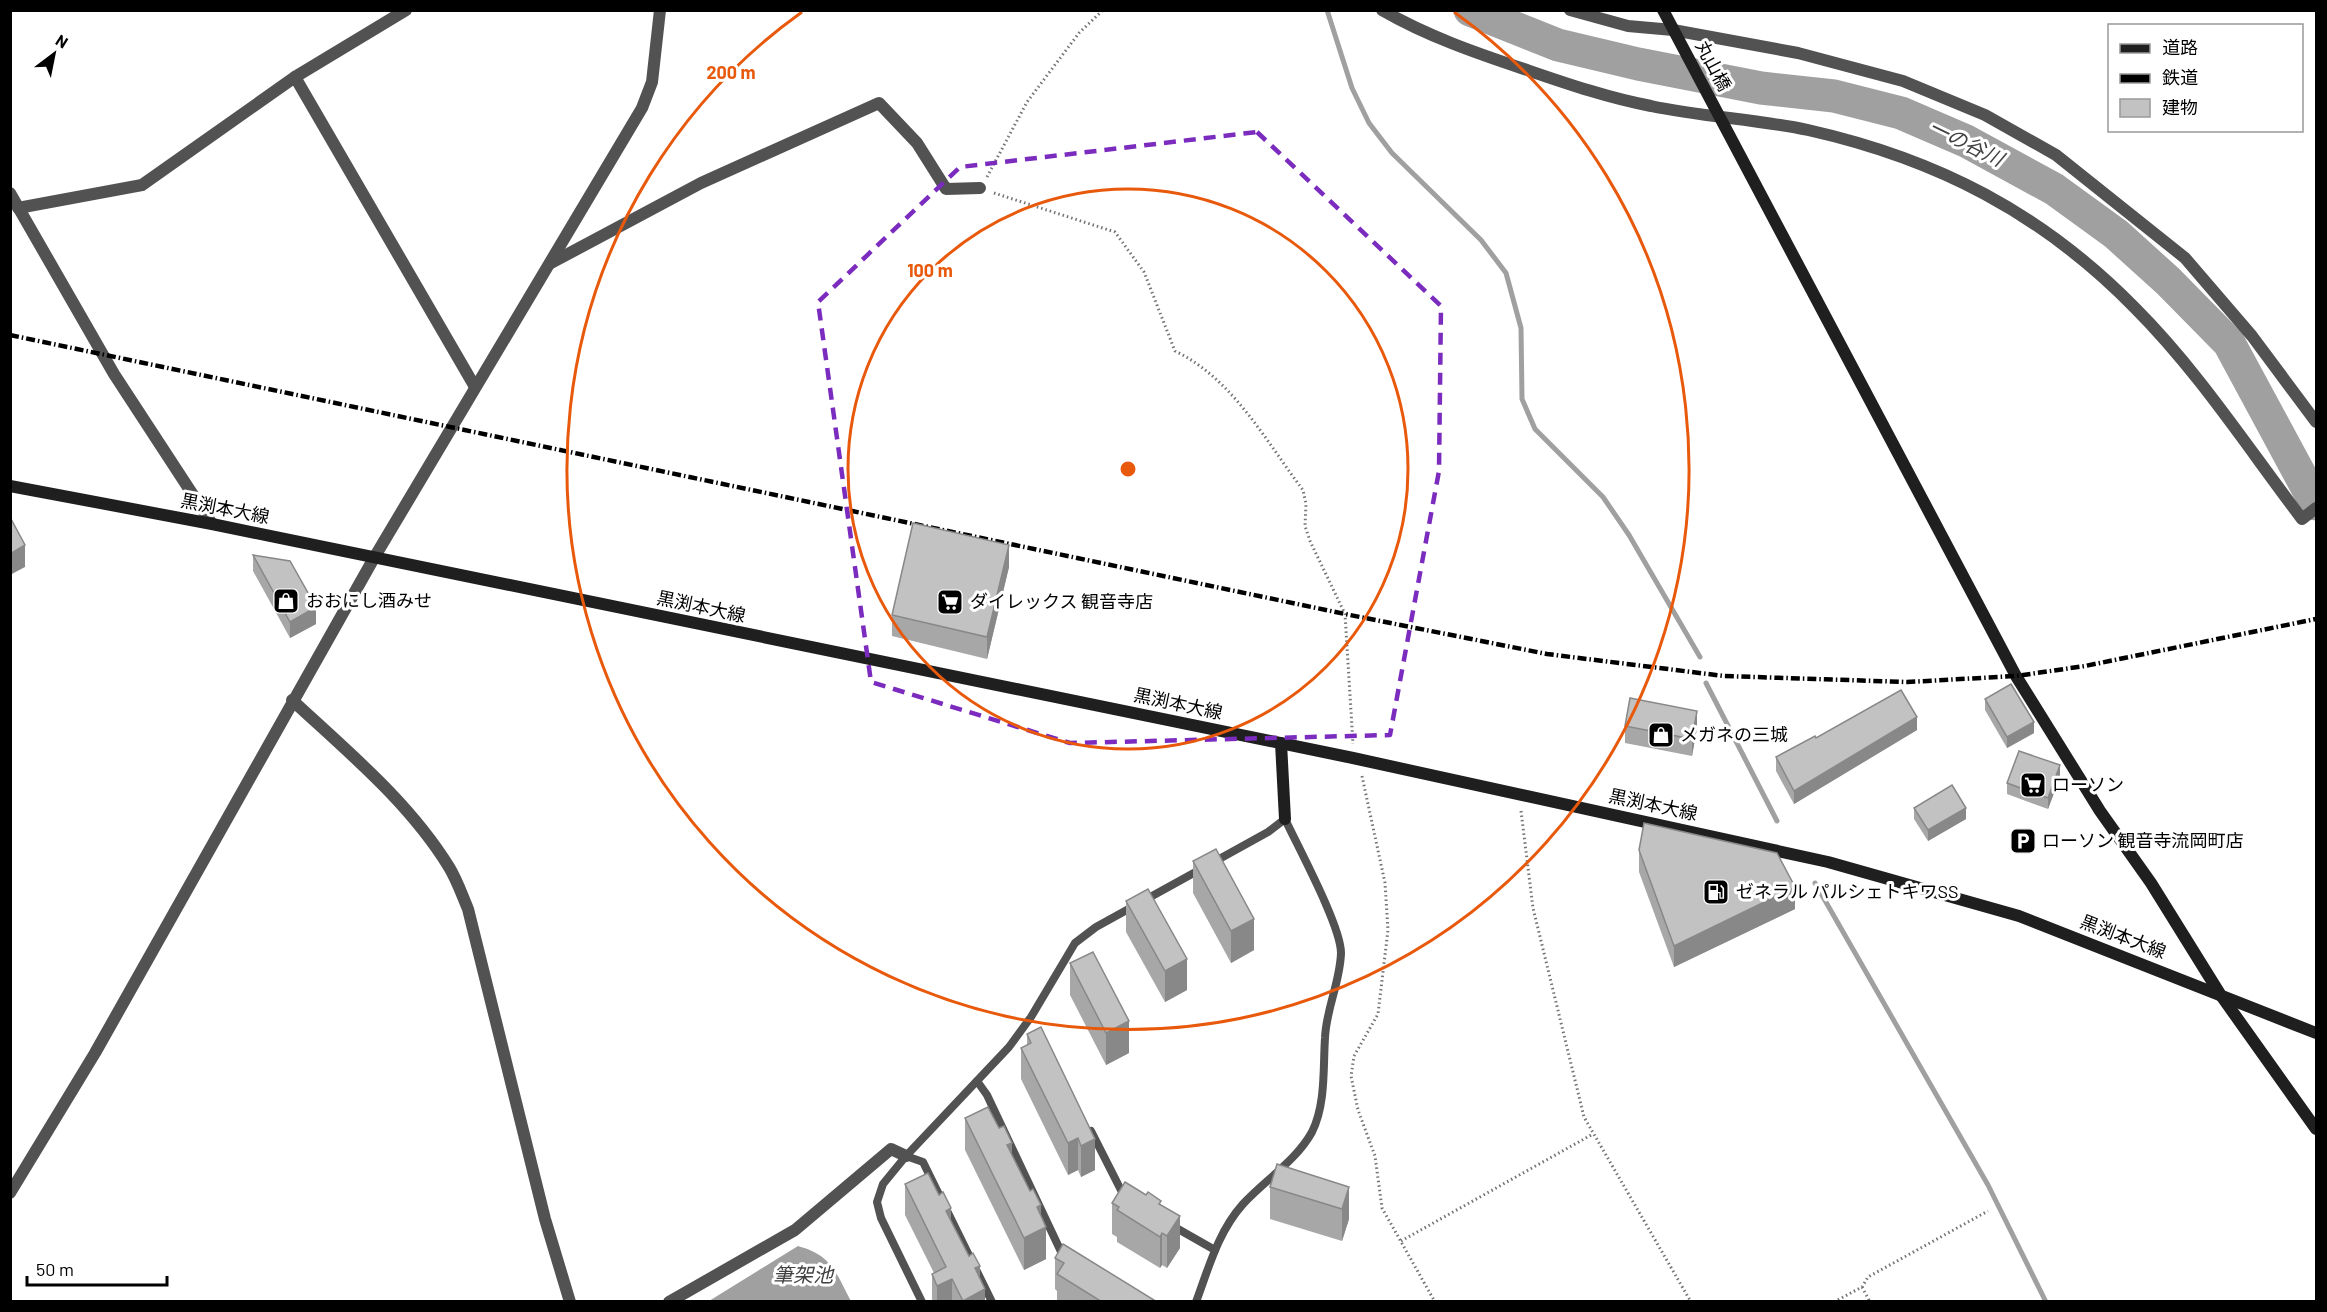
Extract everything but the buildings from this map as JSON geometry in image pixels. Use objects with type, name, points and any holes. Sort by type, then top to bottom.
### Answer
[{"type":"main road","name":"丸山橋","points":[[1663,10],[2016,676],[2100,811],[2151,883],[2220,994],[2316,1129]]},
{"type":"main road","name":"黒渕本大線","points":[[10,486],[212,524],[1281,743],[1763,847],[1908,883],[2019,916],[2316,1033]]},
{"type":"main road","points":[[1281,743],[1285,819]]},
{"type":"street","points":[[18,208],[142,185],[295,77],[406,10]]},
{"type":"street","points":[[10,1193],[95,1053],[374,558],[642,108],[652,82],[660,10]]},
{"type":"street","points":[[1383,10],[1459,47],[1567,84],[1648,106],[1721,119],[1806,130],[1878,148],[1989,195],[2045,229],[2096,270],[2137,309],[2195,377],[2302,519],[2316,508]]},
{"type":"street","points":[[1570,10],[1628,26],[1673,30],[1798,53],[1903,81],[1985,115],[2056,155],[2185,258],[2252,336],[2316,422]]},
{"type":"street","points":[[295,77],[475,387]]},
{"type":"street","points":[[550,263],[701,183],[879,103],[917,143],[946,189],[980,188]]},
{"type":"street","points":[[10,193],[114,374],[212,524]]},
{"type":"street","points":[[292,700],[377,779],[427,834],[451,870],[468,909],[545,1219],[570,1302]]},
{"type":"street","points":[[669,1302],[795,1230],[891,1149],[906,1155]]},
{"type":"lane","points":[[922,1302],[881,1218],[876,1202],[882,1184],[906,1155],[1033,1020],[1076,944],[1096,927],[1268,832],[1285,819],[1331,917],[1341,950],[1339,978],[1326,1022],[1320,1109],[1312,1132],[1295,1154],[1243,1204],[1226,1226],[1196,1302]]},
{"type":"lane","points":[[977,1081],[987,1095],[1066,1262],[1075,1268]]},
{"type":"lane","points":[[1088,1126],[1125,1199],[1135,1205]]},
{"type":"lane","points":[[906,1155],[923,1162],[992,1302]]},
{"type":"lane","points":[[1165,1222],[1215,1251]]},
{"type":"path","points":[[1103,10],[1079,33],[1027,102],[998,162],[980,188],[1115,232],[1144,272],[1175,351],[1199,363],[1224,384],[1303,490],[1306,504],[1305,526],[1310,541],[1345,614],[1353,758]]},
{"type":"path","points":[[1362,776],[1385,883],[1388,930],[1383,989],[1378,1014],[1354,1056],[1352,1076],[1358,1110],[1375,1156],[1382,1208],[1435,1302]]},
{"type":"path","points":[[1521,809],[1533,908],[1584,1118],[1691,1302]]},
{"type":"path","points":[[1400,1242],[1593,1134]]},
{"type":"path","points":[[1834,1302],[1862,1287],[1868,1277],[1988,1211]]},
{"type":"path","points":[[1862,1287],[1870,1302]]},
{"type":"highlighted area","points":[[1257,132],[1441,306],[1439,471],[1390,735],[1070,743],[871,682],[818,302],[960,167]]},
{"type":"water","name":"筆架池","points":[[798,1246],[819,1255],[832,1266],[851,1301],[709,1301]]},
{"type":"waterway","points":[[1327,10],[1352,88],[1369,123],[1392,153],[1481,240],[1506,273],[1521,328],[1522,399],[1535,429],[1603,497],[1629,535],[1700,657]]},
{"type":"waterway","name":"一の谷川","points":[[1470,10],[1558,45],[1638,64],[1761,88],[1834,96],[1901,113],[1966,141],[2054,189],[2116,234],[2168,281],[2229,343],[2316,504]]},
{"type":"waterway","points":[[1706,683],[1777,821]]},
{"type":"waterway","points":[[1815,883],[1988,1185],[2046,1302]]},
{"type":"railway","points":[[10,335],[1345,614],[1547,654],[1724,676],[1907,682],[2016,676],[2085,666],[2316,619]]},
{"type":"place","name":"おおにし酒みせ","points":[[286,601]]},
{"type":"place","name":"ダイレックス 観音寺店","points":[[950,602]]},
{"type":"place","name":"メガネの三城","points":[[1661,735]]},
{"type":"place","name":"ローソン","points":[[2033,785]]},
{"type":"place","name":"ローソン 観音寺流岡町店","points":[[2023,841]]},
{"type":"place","name":"ゼネラル パルシェトキワSS","points":[[1716,892]]}]
